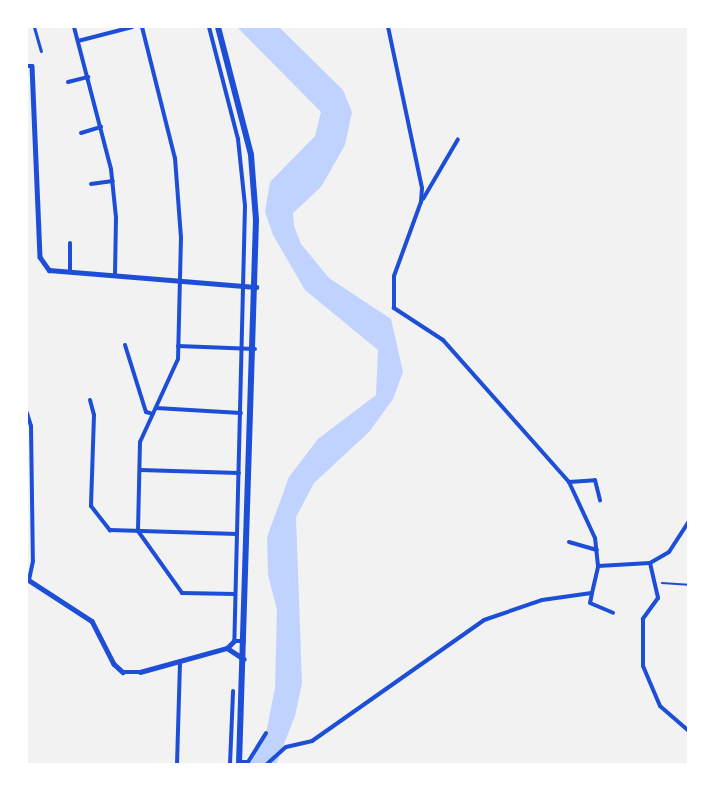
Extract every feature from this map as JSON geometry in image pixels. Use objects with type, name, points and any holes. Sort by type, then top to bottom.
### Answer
[{"type":"main road","points":[[218,27],[251,155],[256,287],[239,763]]},
{"type":"street","points":[[34,27],[41,51]]},
{"type":"street","points":[[75,27],[102,128],[112,181],[115,276]]},
{"type":"street","points":[[78,41],[132,27]]},
{"type":"street","points":[[142,27],[177,173],[180,282],[178,359],[140,442],[138,531],[182,593],[235,594]]},
{"type":"street","points":[[27,413],[31,426],[33,561],[28,579],[92,621],[120,670],[134,673],[227,648],[234,641],[245,287],[243,172],[209,27]]},
{"type":"street","points":[[388,27],[420,162],[421,202]]},
{"type":"street","points":[[29,66],[40,257],[49,270],[256,287]]},
{"type":"street","points":[[68,82],[88,77]]},
{"type":"street","points":[[81,133],[102,128]]},
{"type":"street","points":[[458,139],[421,202],[399,258],[392,295],[394,308],[443,340],[569,482],[597,550],[598,566],[590,603],[613,613]]},
{"type":"street","points":[[91,184],[112,181]]},
{"type":"street","points":[[70,243],[70,272]]},
{"type":"street","points":[[125,345],[146,412],[153,414]]},
{"type":"street","points":[[178,346],[255,349]]},
{"type":"street","points":[[90,400],[94,415],[91,506],[110,530],[237,534]]},
{"type":"street","points":[[156,408],[241,412]]},
{"type":"street","points":[[140,470],[239,473]]},
{"type":"street","points":[[569,482],[595,480],[600,500]]},
{"type":"street","points":[[598,566],[650,563],[669,552],[688,523]]},
{"type":"street","points":[[569,542],[597,550]]},
{"type":"street","points":[[650,563],[658,598],[643,619],[643,666],[660,706],[688,730]]},
{"type":"street","points":[[267,764],[286,747],[312,741],[484,620],[549,599],[592,593]]},
{"type":"street","points":[[234,641],[244,641]]},
{"type":"street","points":[[227,648],[244,659]]},
{"type":"street","points":[[177,764],[180,661]]},
{"type":"street","points":[[230,764],[233,691]]},
{"type":"street","points":[[239,763],[248,762],[266,733]]},
{"type":"path","points":[[655,583],[688,585]]},
{"type":"water","points":[[237,27],[279,27],[343,90],[352,112],[345,145],[321,187],[293,213],[294,226],[301,244],[329,278],[391,319],[403,372],[393,399],[369,432],[314,483],[296,517],[302,683],[295,716],[276,764],[247,764],[266,733],[275,688],[277,610],[268,575],[267,537],[289,477],[318,439],[376,395],[378,350],[305,290],[273,235],[265,212],[270,182],[315,136],[321,112]]}]
